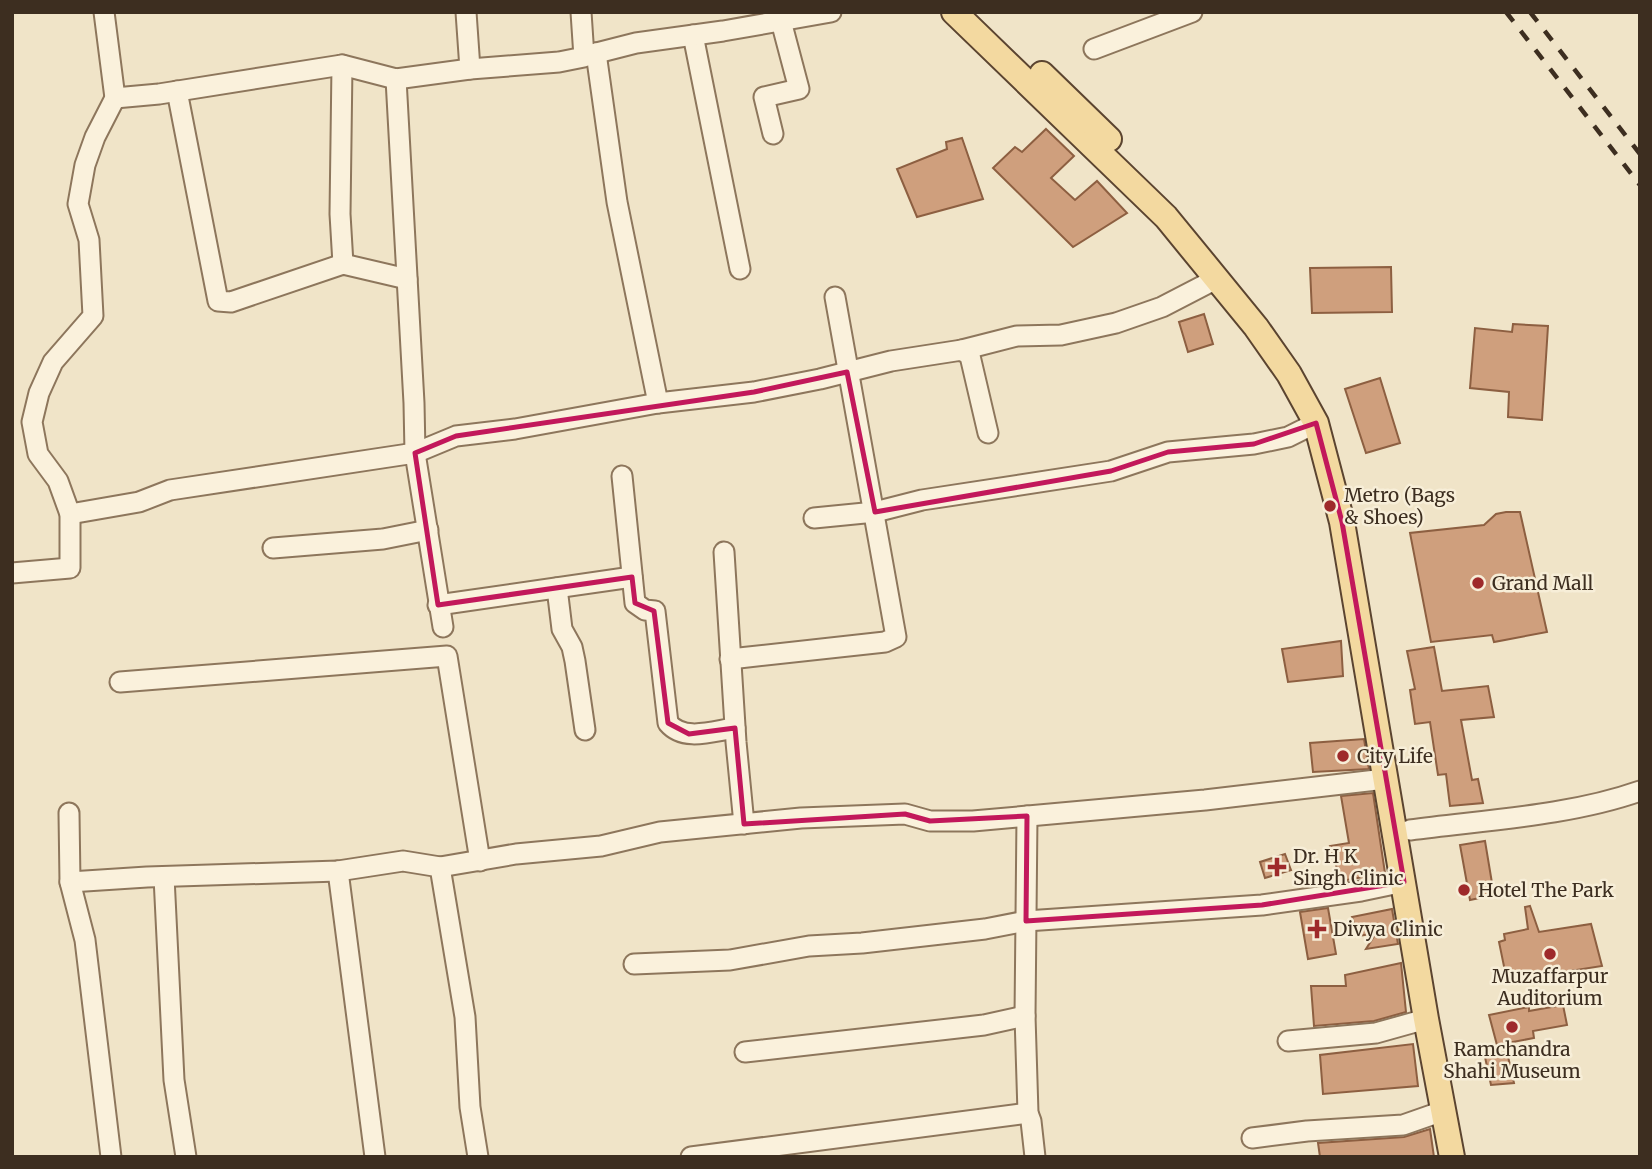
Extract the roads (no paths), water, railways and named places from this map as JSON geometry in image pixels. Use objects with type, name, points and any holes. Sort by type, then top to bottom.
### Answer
[{"type":"main road","points":[[954,12],[1166,217],[1218,278],[1276,355],[1316,424],[1342,522],[1452,1157]]},
{"type":"main road","points":[[974,12],[1075,105],[1190,221],[1231,269],[1306,369],[1336,433],[1350,488],[1438,1008],[1468,1157]]},
{"type":"street","points":[[12,573],[70,568],[69,513],[58,481],[38,454],[32,422],[39,393],[53,362],[93,316],[89,240],[78,204],[85,165],[95,137],[115,98],[104,12]]},
{"type":"street","points":[[466,12],[470,69]]},
{"type":"street","points":[[581,12],[659,403]]},
{"type":"street","points":[[115,98],[342,65],[396,79],[470,69],[559,62],[636,43],[831,12]]},
{"type":"street","points":[[1094,49],[1154,18],[1192,12]]},
{"type":"street","points":[[773,134],[764,97],[799,89],[781,21]]},
{"type":"street","points":[[693,35],[740,269]]},
{"type":"street","points":[[342,65],[340,214],[343,264]]},
{"type":"street","points":[[396,79],[415,453],[443,627]]},
{"type":"street","points":[[177,91],[218,301],[231,302],[343,264],[407,279]]},
{"type":"street","points":[[69,513],[139,502],[170,490],[415,453],[456,436],[515,429],[659,403],[754,392],[891,361],[962,350],[1017,335],[1060,335],[1116,323],[1162,307],[1218,278]]},
{"type":"street","points":[[730,659],[885,642],[896,637],[835,298]]},
{"type":"street","points":[[962,350],[970,356],[988,433]]},
{"type":"street","points":[[814,518],[875,512],[922,500],[1111,471],[1168,452],[1254,444],[1287,437],[1316,424]]},
{"type":"street","points":[[622,476],[635,603],[645,610],[655,611],[668,723],[675,731],[689,734],[735,728]]},
{"type":"street","points":[[274,548],[383,539],[428,530]]},
{"type":"street","points":[[724,552],[744,824]]},
{"type":"street","points":[[439,605],[632,577]]},
{"type":"street","points":[[557,588],[562,629],[572,647],[575,661],[585,730]]},
{"type":"street","points":[[120,682],[447,656],[480,861]]},
{"type":"street","points":[[70,882],[338,871],[403,861],[440,867],[551,850],[601,846],[660,832],[801,818],[905,814],[930,821],[973,821],[1205,800],[1385,779]]},
{"type":"street","points":[[1410,830],[1546,812],[1616,799],[1640,791]]},
{"type":"street","points":[[69,813],[70,882],[85,940],[111,1157]]},
{"type":"street","points":[[1027,816],[1025,1016],[1028,1113],[1035,1157]]},
{"type":"street","points":[[440,867],[465,1017],[470,1107],[478,1157]]},
{"type":"street","points":[[338,871],[376,1157]]},
{"type":"street","points":[[164,877],[174,1080],[186,1157]]},
{"type":"street","points":[[634,964],[730,960],[808,946],[972,931],[1026,921],[1262,905],[1404,882]]},
{"type":"street","points":[[745,1052],[984,1025],[1025,1016]]},
{"type":"street","points":[[1288,1041],[1376,1032],[1426,1019]]},
{"type":"street","points":[[1252,1138],[1307,1131],[1403,1125],[1443,1111]]},
{"type":"street","points":[[691,1157],[1028,1113]]},
{"type":"railway","points":[[1506,12],[1640,185]]},
{"type":"railway","points":[[1530,12],[1640,154]]},
{"type":"place","name":"Metro (Bags & Shoes)","points":[[1330,506]]},
{"type":"place","name":"Grand Mall","points":[[1478,583]]},
{"type":"place","name":"City Life","points":[[1343,756]]},
{"type":"place","name":"Dr. H K Singh Clinic","points":[[1277,867]]},
{"type":"place","name":"Hotel The Park","points":[[1464,890]]},
{"type":"place","name":"Divya Clinic","points":[[1317,929]]},
{"type":"place","name":"Muzaffarpur Auditorium","points":[[1550,954]]},
{"type":"place","name":"Ramchandra Shahi Museum","points":[[1512,1027]]}]
